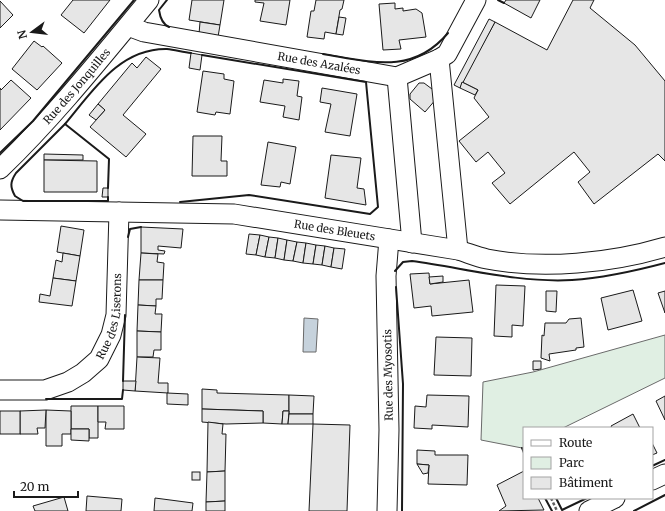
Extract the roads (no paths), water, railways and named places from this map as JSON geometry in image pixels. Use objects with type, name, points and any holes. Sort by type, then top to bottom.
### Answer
[{"type":"street","name":"Rue des Jonquilles","points":[[0,169],[31,140],[149,0]]},
{"type":"street","points":[[412,243],[397,77],[447,54],[476,0]]},
{"type":"street","name":"Rue des Azalées","points":[[128,26],[144,32],[397,77]]},
{"type":"street","points":[[439,59],[458,250]]},
{"type":"street","name":"Rue des Bleuets","points":[[0,210],[234,214],[458,250],[487,259],[547,264],[600,262],[665,247]]},
{"type":"street","name":"Rue des Liserons","points":[[0,390],[45,390],[68,382],[98,359],[111,336],[116,315],[119,212]]},
{"type":"street","name":"Rue des Myosotis","points":[[387,511],[389,430],[386,276],[389,239]]},
{"type":"street","points":[[653,480],[665,474]]},
{"type":"street","points":[[589,511],[613,499]]}]
